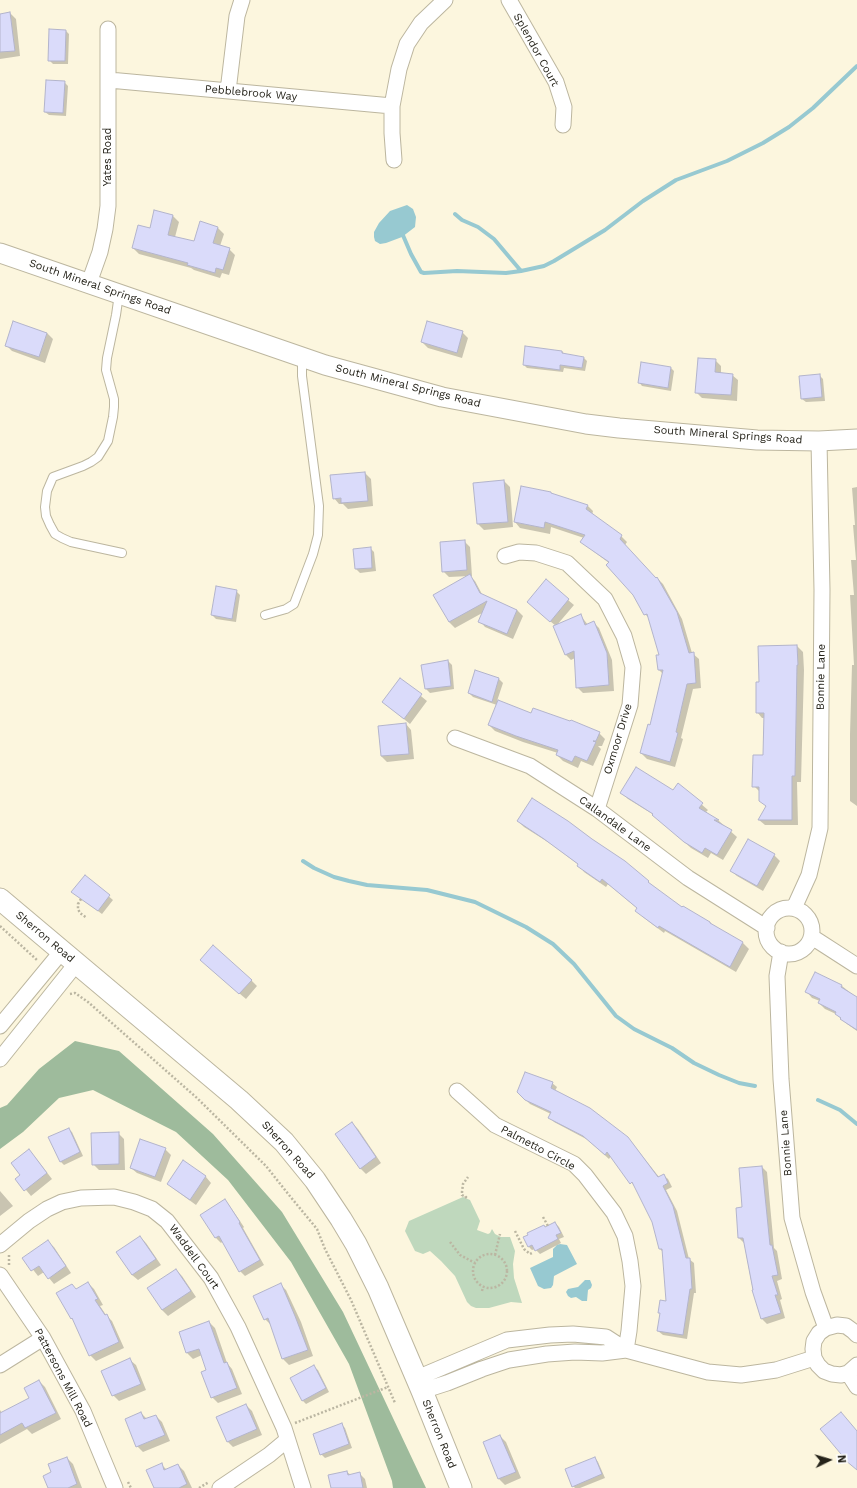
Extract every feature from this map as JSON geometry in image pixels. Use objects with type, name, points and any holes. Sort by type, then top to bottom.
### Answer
[{"type":"main road","name":"Sherron Road","points":[[0,899],[239,1100],[284,1142],[315,1180],[356,1244],[378,1288],[420,1385],[461,1488]]},
{"type":"street","points":[[228,91],[238,16],[242,0]]},
{"type":"street","points":[[394,160],[392,106],[399,70],[407,44],[421,23],[446,0]]},
{"type":"street","name":"Splendor Court","points":[[509,0],[556,82],[564,107],[563,125]]},
{"type":"street","name":"Yates Road","points":[[88,283],[100,252],[108,206],[108,29]]},
{"type":"street","name":"Pebblebrook Way","points":[[109,80],[392,106]]},
{"type":"street","name":"South Mineral Springs Road","points":[[0,253],[302,357],[355,374],[442,397],[586,424],[757,440],[819,441],[857,439]]},
{"type":"street","name":"Bonnie Lane","points":[[794,908],[809,875],[820,828],[822,590],[819,441]]},
{"type":"street","name":"Oxmoor Drive","points":[[505,556],[519,552],[536,553],[567,563],[605,599],[624,636],[634,667],[630,705],[597,809]]},
{"type":"street","name":"Callandale Lane","points":[[455,738],[530,766],[597,809],[688,878],[767,928]]},
{"type":"street","points":[[786,908],[794,908],[801,910],[807,915],[811,922],[812,937],[803,950],[788,954],[774,948],[767,935],[767,928],[768,921],[773,914],[786,908]]},
{"type":"street","points":[[812,937],[857,966]]},
{"type":"street","name":"Bonnie Lane","points":[[781,952],[777,976],[780,1055],[792,1218],[813,1292],[826,1328]]},
{"type":"street","points":[[0,1026],[69,957]]},
{"type":"street","points":[[0,1058],[69,957]]},
{"type":"street","name":"Palmetto Circle","points":[[457,1091],[495,1126],[574,1164],[585,1175],[614,1213],[625,1236],[633,1286],[626,1350]]},
{"type":"street","name":"Waddell Court","points":[[7,1250],[29,1221],[46,1209],[62,1202],[81,1198],[114,1198],[134,1202],[152,1209],[167,1221],[211,1278],[238,1327],[286,1434],[303,1488]]},
{"type":"street","name":"Pattersons Mill Road","points":[[0,1274],[43,1338],[83,1411],[115,1488]]},
{"type":"street","points":[[857,1335],[846,1326],[837,1325],[826,1328],[819,1333],[814,1341],[813,1349],[814,1358],[824,1371],[841,1375],[852,1369],[857,1387]]},
{"type":"street","points":[[420,1385],[507,1340],[527,1337],[574,1334],[606,1337],[626,1350],[708,1372],[742,1375],[776,1370],[814,1358]]},
{"type":"street","points":[[0,1365],[43,1338]]},
{"type":"street","points":[[420,1385],[447,1383],[482,1368],[509,1360],[547,1354],[575,1352],[602,1353],[626,1350]]},
{"type":"street","points":[[218,1483],[269,1455],[286,1434]]},
{"type":"lane","points":[[119,293],[106,370],[114,399],[113,417],[108,440],[98,457],[91,462],[53,477],[47,491],[45,507],[46,516],[55,534],[71,542],[122,553]]},
{"type":"lane","points":[[265,615],[286,609],[294,604],[313,554],[318,535],[319,506],[302,376],[302,357]]},
{"type":"path","points":[[82,899],[78,904],[78,909],[80,913],[87,918]]},
{"type":"path","points":[[0,926],[33,956],[38,965]]},
{"type":"path","points":[[70,994],[75,993],[88,1002],[144,1051],[212,1112],[266,1166],[316,1229],[351,1300],[395,1403]]},
{"type":"path","points":[[466,1198],[462,1195],[462,1192],[463,1184],[468,1177]]},
{"type":"path","points":[[543,1217],[548,1226]]},
{"type":"path","points":[[515,1231],[524,1249],[530,1254],[532,1253]]},
{"type":"path","points":[[495,1255],[500,1234]]},
{"type":"path","points":[[450,1242],[460,1255],[474,1263]]},
{"type":"path","points":[[483,1255],[495,1255],[504,1260],[506,1266],[506,1277],[504,1284],[494,1288],[484,1287],[478,1284],[475,1279],[473,1268],[474,1263],[483,1255]]},
{"type":"path","points":[[482,1291],[484,1287]]},
{"type":"path","points":[[286,1434],[388,1387]]},
{"type":"path","points":[[199,1488],[218,1483]]},
{"type":"green space","points":[[75,1041],[119,1051],[213,1134],[282,1212],[343,1312],[426,1488],[393,1488],[392,1481],[349,1364],[291,1262],[228,1180],[176,1132],[93,1090],[59,1098],[23,1132],[0,1149],[0,1108],[7,1105],[39,1069]]},
{"type":"green space","points":[[463,1197],[470,1200],[480,1221],[477,1230],[488,1234],[492,1229],[495,1234],[501,1237],[510,1237],[515,1251],[513,1264],[514,1278],[522,1303],[511,1302],[489,1308],[476,1308],[471,1306],[467,1302],[455,1276],[441,1261],[430,1251],[423,1254],[415,1251],[405,1231],[409,1221]]},
{"type":"water","points":[[407,205],[413,209],[416,217],[415,227],[402,237],[386,243],[380,244],[375,241],[374,232],[379,223],[390,211]]},
{"type":"water","points":[[560,1244],[567,1245],[577,1264],[554,1276],[553,1285],[551,1288],[544,1289],[538,1286],[530,1268],[553,1257],[553,1249]]},
{"type":"water","points":[[585,1280],[590,1280],[592,1285],[588,1290],[587,1301],[582,1301],[576,1297],[571,1298],[568,1296],[566,1292],[568,1289],[578,1287]]},
{"type":"building","points":[[10,12],[15,51],[0,52],[0,14]]},
{"type":"building","points":[[49,29],[66,30],[65,61],[48,61]]},
{"type":"building","points":[[46,80],[65,81],[63,113],[44,112]]},
{"type":"building","points":[[154,210],[173,215],[168,235],[194,241],[200,221],[218,227],[213,243],[230,248],[223,270],[216,268],[215,273],[187,265],[188,263],[132,248],[138,225],[150,228]]},
{"type":"building","points":[[13,321],[47,333],[39,357],[5,346]]},
{"type":"building","points":[[427,321],[463,331],[457,353],[421,342]]},
{"type":"building","points":[[525,346],[562,351],[562,353],[584,357],[582,368],[560,365],[560,370],[523,365]]},
{"type":"building","points":[[698,358],[716,359],[715,372],[733,374],[731,395],[695,393]]},
{"type":"building","points":[[641,362],[671,367],[668,388],[638,383]]},
{"type":"building","points":[[820,374],[822,397],[801,399],[799,376]]},
{"type":"building","points":[[365,472],[368,501],[341,503],[341,498],[333,499],[330,475]]},
{"type":"building","points":[[504,480],[508,522],[477,524],[473,483]]},
{"type":"building","points":[[521,486],[551,492],[588,505],[586,509],[622,535],[620,539],[656,578],[657,577],[677,612],[689,653],[694,652],[696,683],[687,684],[676,732],[678,733],[670,762],[640,753],[648,724],[650,725],[663,670],[658,670],[656,655],[659,655],[647,614],[644,615],[633,595],[606,565],[609,562],[580,542],[585,535],[545,522],[544,528],[514,522]]},
{"type":"building","points":[[465,540],[467,570],[442,572],[440,542]]},
{"type":"building","points":[[371,547],[372,568],[355,569],[353,549]]},
{"type":"building","points":[[470,574],[480,593],[517,610],[507,634],[478,622],[487,601],[449,622],[433,595]]},
{"type":"building","points":[[546,579],[569,599],[550,622],[527,602]]},
{"type":"building","points":[[216,586],[237,590],[232,619],[211,615]]},
{"type":"building","points":[[581,614],[585,625],[594,621],[607,653],[609,685],[576,688],[574,651],[565,655],[553,626]]},
{"type":"building","points":[[797,645],[798,665],[795,776],[792,776],[792,820],[758,820],[766,806],[759,801],[759,787],[752,787],[753,755],[763,755],[764,713],[756,713],[756,682],[759,682],[758,646]]},
{"type":"building","points":[[448,660],[451,686],[425,689],[421,665]]},
{"type":"building","points":[[475,670],[499,678],[492,702],[468,693]]},
{"type":"building","points":[[400,678],[422,694],[404,719],[382,702]]},
{"type":"building","points":[[498,700],[531,713],[533,708],[570,721],[571,720],[600,732],[596,741],[593,741],[596,742],[587,761],[575,756],[572,762],[556,755],[558,750],[488,725]]},
{"type":"building","points":[[406,723],[409,754],[381,756],[378,726]]},
{"type":"building","points":[[636,767],[673,790],[678,783],[703,803],[699,808],[719,820],[714,820],[732,830],[717,855],[705,848],[702,853],[684,842],[652,815],[653,814],[620,793]]},
{"type":"building","points":[[532,798],[625,861],[649,881],[648,882],[682,907],[683,906],[743,942],[730,967],[659,926],[658,928],[635,911],[637,908],[602,879],[600,882],[577,866],[578,864],[544,839],[517,821]]},
{"type":"building","points":[[748,839],[775,854],[757,886],[730,871]]},
{"type":"building","points":[[85,875],[110,895],[98,911],[71,892]]},
{"type":"building","points":[[213,945],[252,980],[239,994],[200,960]]},
{"type":"building","points":[[815,972],[842,985],[841,987],[857,997],[857,1030],[840,1019],[841,1018],[835,1014],[836,1012],[818,1003],[820,999],[805,992]]},
{"type":"building","points":[[525,1072],[553,1082],[551,1088],[590,1108],[628,1137],[658,1177],[664,1174],[668,1183],[663,1186],[673,1206],[686,1258],[690,1258],[692,1289],[690,1289],[683,1335],[657,1331],[660,1313],[658,1313],[660,1300],[666,1301],[662,1249],[659,1249],[652,1222],[632,1182],[630,1184],[607,1152],[605,1155],[583,1136],[548,1118],[551,1112],[525,1100],[517,1092]]},
{"type":"building","points":[[352,1122],[376,1157],[360,1169],[335,1134]]},
{"type":"building","points":[[69,1128],[80,1152],[60,1162],[48,1137]]},
{"type":"building","points":[[119,1132],[119,1164],[92,1165],[91,1133]]},
{"type":"building","points":[[140,1139],[166,1148],[155,1177],[130,1168]]},
{"type":"building","points":[[29,1149],[47,1173],[24,1191],[15,1179],[20,1175],[11,1163]]},
{"type":"building","points":[[183,1160],[206,1176],[190,1200],[167,1184]]},
{"type":"building","points":[[762,1166],[770,1245],[772,1245],[778,1275],[772,1276],[778,1295],[775,1295],[781,1313],[761,1319],[752,1290],[743,1238],[738,1238],[736,1208],[742,1207],[739,1168]]},
{"type":"building","points":[[225,1199],[240,1222],[239,1223],[260,1260],[239,1272],[219,1236],[215,1238],[200,1215]]},
{"type":"building","points":[[555,1222],[561,1233],[556,1235],[558,1239],[535,1251],[532,1245],[528,1247],[523,1237],[528,1235],[527,1233],[544,1225],[545,1227]]},
{"type":"building","points":[[140,1236],[156,1259],[132,1275],[116,1252]]},
{"type":"building","points":[[48,1240],[66,1266],[48,1279],[39,1266],[31,1271],[22,1258]]},
{"type":"building","points":[[176,1269],[191,1291],[162,1310],[147,1288]]},
{"type":"building","points":[[88,1282],[98,1299],[95,1300],[105,1315],[107,1314],[119,1342],[89,1356],[72,1318],[71,1319],[56,1293],[72,1284],[76,1289]]},
{"type":"building","points":[[281,1283],[308,1350],[282,1359],[268,1318],[264,1320],[253,1296]]},
{"type":"building","points":[[209,1321],[224,1363],[227,1362],[237,1388],[211,1398],[201,1372],[206,1370],[199,1349],[186,1353],[179,1332]]},
{"type":"building","points":[[130,1358],[141,1384],[112,1396],[101,1371]]},
{"type":"building","points":[[314,1365],[326,1388],[302,1401],[290,1378]]},
{"type":"building","points":[[39,1380],[56,1413],[25,1428],[22,1423],[0,1435],[0,1413],[29,1398],[24,1388]]},
{"type":"building","points":[[246,1404],[257,1429],[227,1442],[216,1417]]},
{"type":"building","points":[[141,1412],[144,1419],[156,1415],[165,1435],[136,1447],[125,1419]]},
{"type":"building","points":[[841,1412],[857,1431],[857,1470],[845,1460],[820,1429]]},
{"type":"building","points":[[342,1423],[349,1444],[320,1455],[313,1434]]},
{"type":"building","points":[[500,1435],[516,1472],[498,1479],[483,1442]]},
{"type":"building","points":[[67,1457],[77,1484],[68,1488],[48,1488],[43,1476],[51,1472],[48,1464]]},
{"type":"building","points":[[595,1457],[602,1474],[572,1487],[565,1469]]},
{"type":"building","points":[[162,1463],[164,1470],[178,1464],[187,1484],[179,1488],[154,1488],[146,1470]]},
{"type":"building","points":[[347,1471],[348,1475],[360,1472],[363,1488],[331,1488],[328,1475]]},
{"type":"waterway","points":[[402,233],[411,254],[421,272],[424,273],[457,271],[506,273],[544,266],[605,230],[643,201],[676,180],[727,161],[763,143],[789,127],[813,108],[857,66]]},
{"type":"waterway","points":[[455,214],[462,220],[478,227],[494,239],[521,271]]},
{"type":"waterway","points":[[303,861],[334,877],[349,881],[367,885],[427,890],[475,902],[526,927],[553,944],[574,964],[616,1016],[634,1029],[672,1048],[694,1063],[719,1075],[739,1083],[755,1086]]},
{"type":"waterway","points":[[818,1100],[840,1110],[857,1124]]}]
